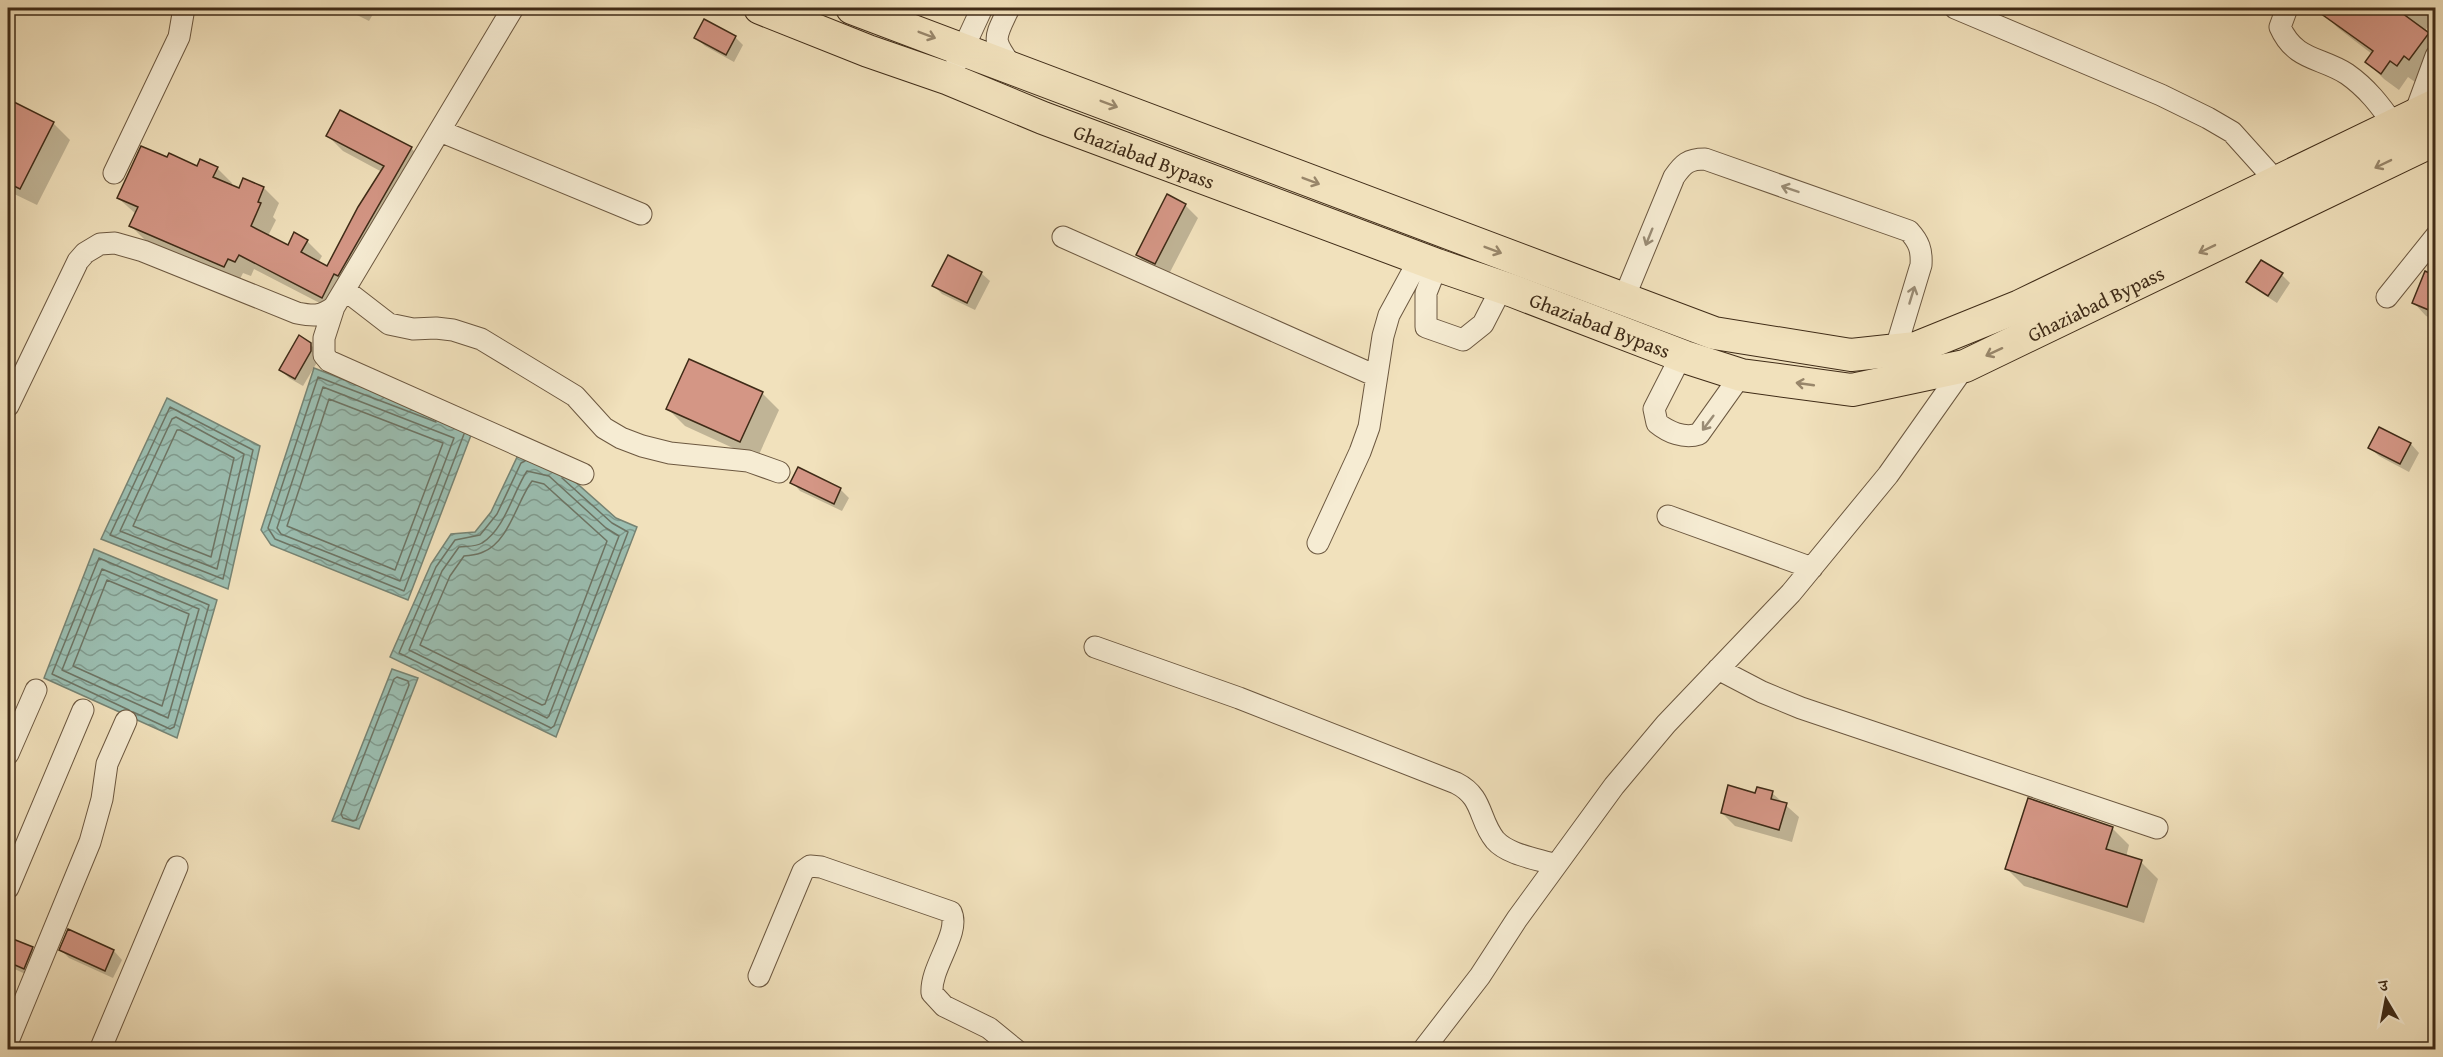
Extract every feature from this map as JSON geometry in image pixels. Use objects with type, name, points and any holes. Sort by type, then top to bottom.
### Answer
[{"type":"highway","name":"Ghaziabad Bypass","points":[[760,8],[868,51],[949,79],[1043,118],[1428,262],[1502,287],[1681,356],[1741,375],[1852,390],[1965,366],[2436,139]]},
{"type":"highway","name":"Ghaziabad Bypass","points":[[852,8],[1714,333],[1851,355],[1916,348],[2020,306],[2415,115]]},
{"type":"highway","points":[[1256,198],[1272,166]]},
{"type":"street","points":[[114,173],[179,37],[184,8]]},
{"type":"street","points":[[8,406],[78,261],[85,253],[100,244],[115,243],[142,251],[297,313],[315,316],[325,314],[339,298],[513,8]]},
{"type":"street","points":[[949,79],[982,8]]},
{"type":"street","points":[[1009,8],[996,37],[998,48],[1014,68]]},
{"type":"street","points":[[1955,8],[2161,95],[2208,118],[2232,132],[2277,182]]},
{"type":"street","points":[[2287,8],[2280,27],[2285,38],[2297,50],[2316,61],[2345,72],[2368,90],[2415,115],[2436,56]]},
{"type":"street","points":[[440,131],[641,214]]},
{"type":"street","points":[[1624,298],[1674,177],[1691,159],[1705,159],[1909,231],[1918,240],[1922,254],[1921,265],[1895,351]]},
{"type":"street","points":[[2387,297],[2436,236]]},
{"type":"street","points":[[1063,237],[1376,376]]},
{"type":"street","points":[[1428,262],[1426,327],[1463,340],[1484,324],[1502,287]]},
{"type":"street","points":[[1318,543],[1360,452],[1369,427],[1376,376],[1389,315],[1428,262]]},
{"type":"street","points":[[339,298],[389,324],[413,329],[453,330],[481,339],[575,396],[604,428],[621,438],[670,453],[748,461],[779,472]]},
{"type":"street","points":[[339,298],[324,338],[324,355],[329,361],[583,474]]},
{"type":"street","points":[[1681,356],[1654,409],[1657,423],[1676,434],[1688,436],[1699,434],[1741,375]]},
{"type":"street","points":[[1423,1050],[1479,976],[1614,786],[1666,724],[1812,568],[1888,475],[1965,366]]},
{"type":"street","points":[[1668,516],[1812,568]]},
{"type":"street","points":[[1095,647],[1239,698],[1456,783],[1468,789],[1496,841],[1517,852],[1556,865]]},
{"type":"street","points":[[1718,669],[1762,693],[1801,708],[2157,828]]},
{"type":"street","points":[[8,754],[36,690]]},
{"type":"street","points":[[8,888],[83,710]]},
{"type":"street","points":[[21,1050],[8,1042],[90,842],[100,806],[107,764],[126,721]]},
{"type":"street","points":[[759,976],[803,871],[810,866],[821,867],[951,912],[954,921],[952,930],[932,980],[932,993],[944,1006],[989,1028],[1016,1050]]},
{"type":"street","points":[[100,1050],[177,867]]},
{"type":"water","points":[[314,368],[473,430],[408,600],[271,545],[261,530]]},
{"type":"water","points":[[167,398],[260,446],[228,589],[101,539]]},
{"type":"water","points":[[519,453],[555,464],[616,518],[637,527],[556,737],[390,657],[431,564],[451,534],[475,532],[491,512]]},
{"type":"water","points":[[94,549],[217,600],[177,738],[44,678]]},
{"type":"water","points":[[392,669],[418,678],[359,829],[332,821]]},
{"type":"building","points":[[2313,8],[2395,8],[2429,33],[2409,60],[2404,56],[2397,66],[2390,61],[2381,74],[2365,62],[2373,51]]},
{"type":"building","points":[[704,19],[736,36],[726,55],[694,38]]},
{"type":"building","points":[[8,99],[54,122],[20,189],[8,183]]},
{"type":"building","points":[[340,110],[412,147],[338,276],[334,274],[322,298],[239,255],[235,262],[228,259],[224,267],[129,226],[138,207],[117,198],[141,146],[167,157],[169,153],[197,166],[200,159],[218,167],[213,177],[239,188],[243,178],[264,187],[258,202],[261,203],[251,226],[288,245],[294,232],[308,240],[301,252],[327,266],[358,207],[384,166],[326,136]]},
{"type":"building","points":[[1167,194],[1186,204],[1155,264],[1136,255]]},
{"type":"building","points":[[948,255],[982,272],[967,303],[932,286]]},
{"type":"building","points":[[2261,260],[2283,273],[2268,296],[2246,282]]},
{"type":"building","points":[[2425,271],[2436,276],[2436,313],[2412,303]]},
{"type":"building","points":[[299,335],[311,343],[311,351],[295,379],[279,370]]},
{"type":"building","points":[[689,359],[763,392],[740,442],[666,409]]},
{"type":"building","points":[[2379,427],[2411,443],[2400,464],[2368,448]]},
{"type":"building","points":[[798,467],[841,488],[834,504],[790,483]]},
{"type":"building","points":[[1728,785],[1755,793],[1757,787],[1773,791],[1771,799],[1787,803],[1779,830],[1721,813]]},
{"type":"building","points":[[2028,798],[2113,827],[2106,849],[2142,860],[2127,907],[2005,869]]},
{"type":"building","points":[[68,929],[114,950],[105,971],[59,950]]},
{"type":"building","points":[[8,937],[33,947],[24,969],[8,962]]}]
